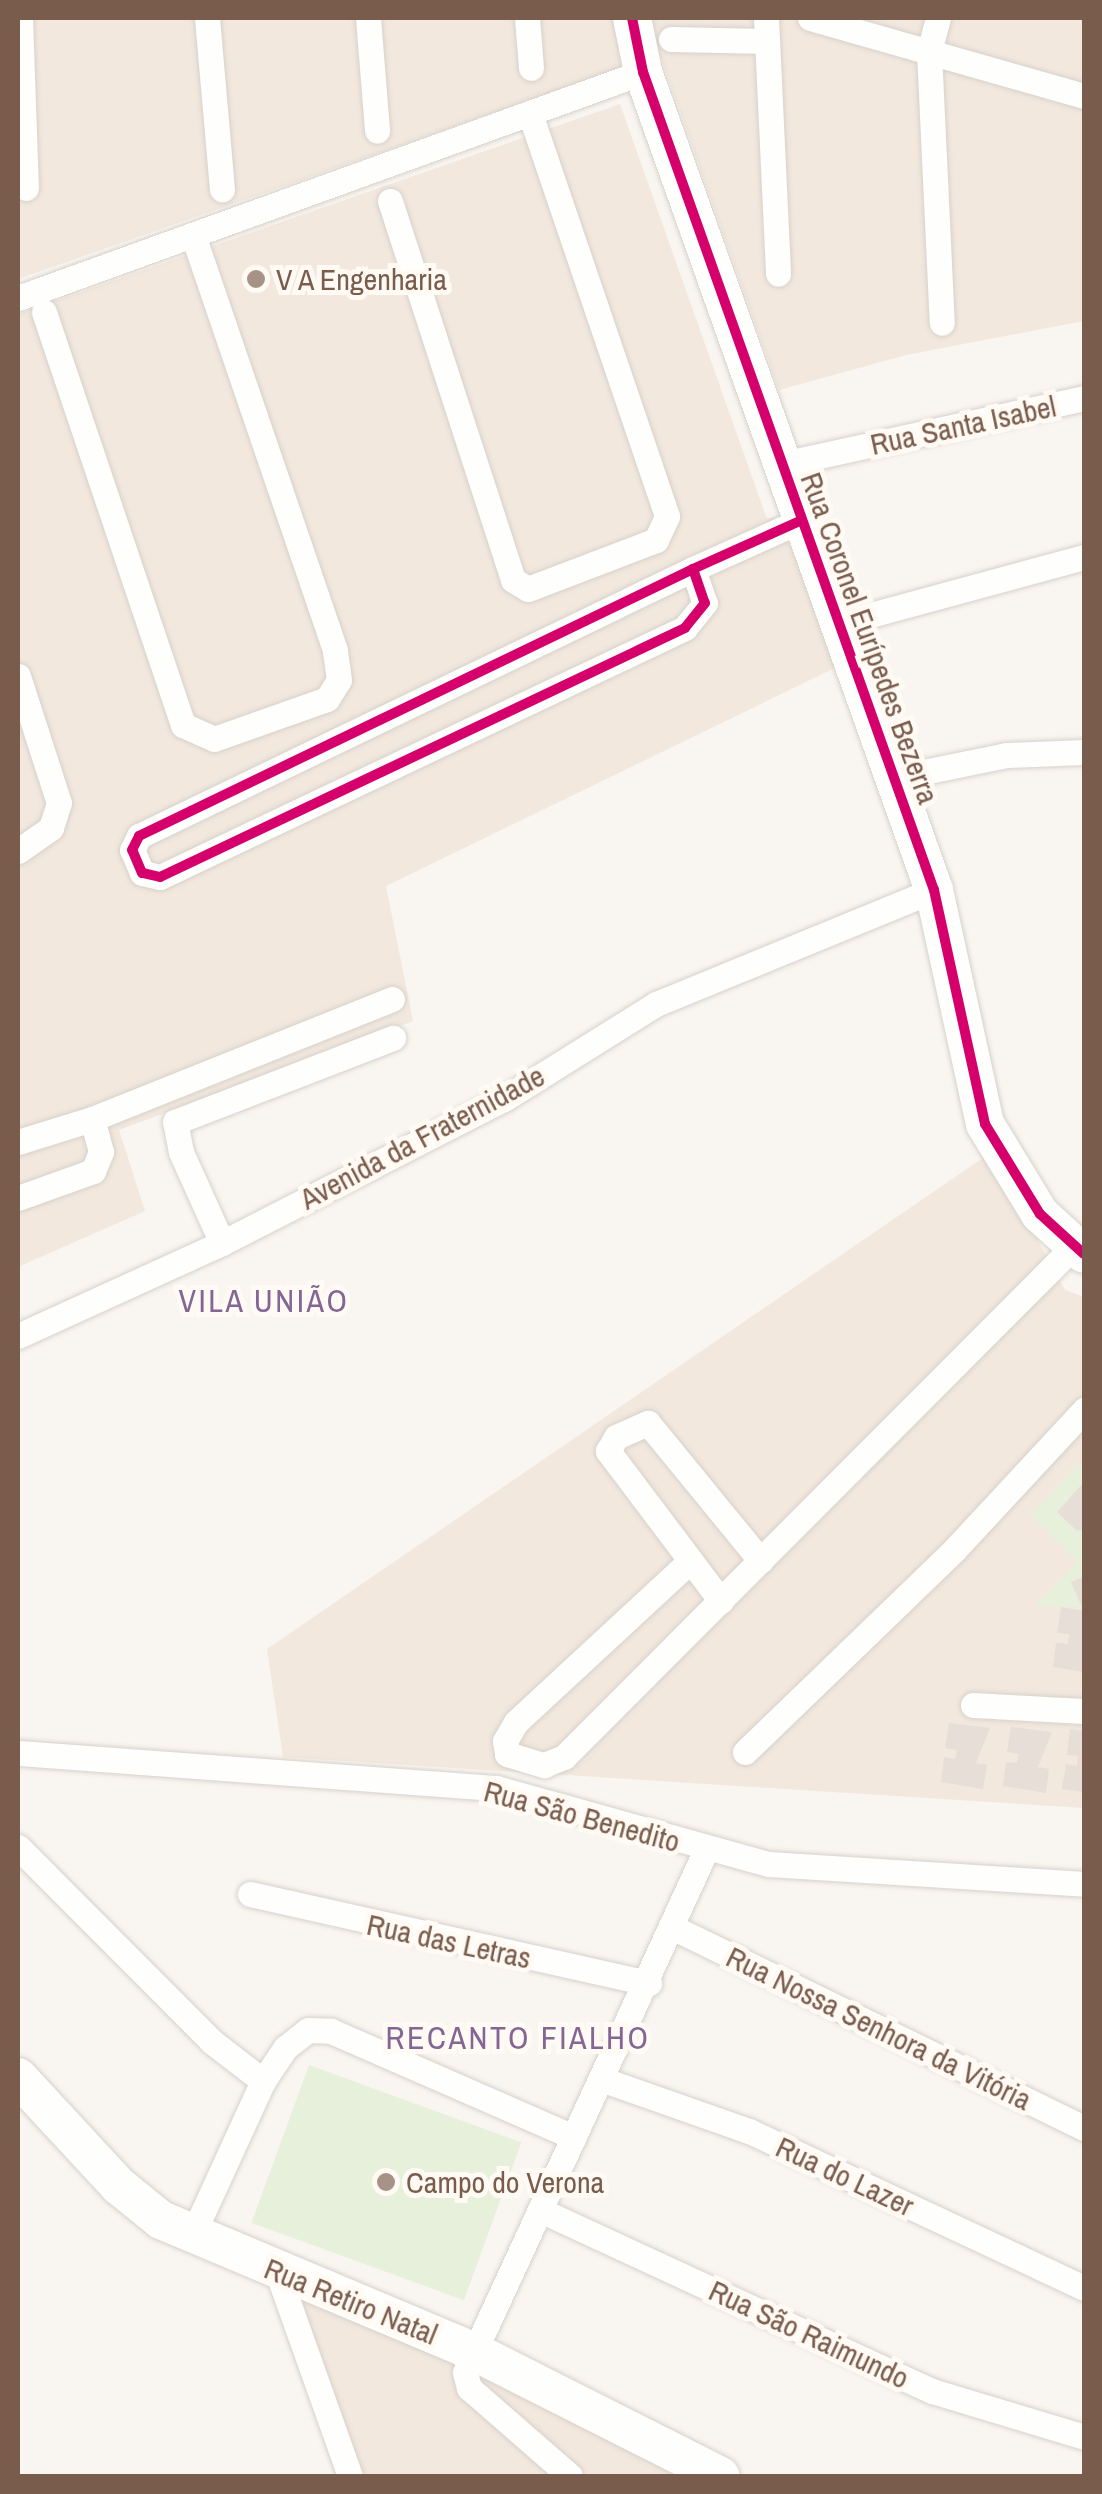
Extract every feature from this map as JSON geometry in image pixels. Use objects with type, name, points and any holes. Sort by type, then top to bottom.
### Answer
[{"type":"street","points":[[20,18],[26,188]]},
{"type":"street","points":[[208,18],[222,189]]},
{"type":"street","points":[[368,18],[377,131]]},
{"type":"street","points":[[527,18],[530,68]]},
{"type":"street","name":"Rua Coronel Eurípedes Bezerra","points":[[632,18],[642,72],[934,890],[984,1124],[1040,1214],[1079,1251]]},
{"type":"street","points":[[810,18],[1084,96]]},
{"type":"street","points":[[938,18],[928,52],[942,323]]},
{"type":"street","points":[[672,39],[766,29],[778,274]]},
{"type":"street","points":[[18,298],[642,72]]},
{"type":"street","points":[[390,201],[513,580],[528,589],[656,540],[666,516],[530,113]]},
{"type":"street","points":[[44,312],[182,725],[214,739],[327,699],[339,680],[334,650],[192,235]]},
{"type":"street","name":"Rua Santa Isabel","points":[[782,464],[1084,398]]},
{"type":"street","points":[[693,568],[706,603],[685,628],[160,877],[142,873],[132,850],[139,836],[693,568],[800,521]]},
{"type":"street","points":[[841,623],[1084,557]]},
{"type":"street","points":[[18,676],[59,803],[51,828],[18,851]]},
{"type":"street","points":[[894,778],[1007,755],[1084,752]]},
{"type":"street","name":"Avenida da Fraternidade","points":[[18,1336],[222,1244],[504,1100],[656,1004],[934,890]]},
{"type":"street","points":[[18,1142],[92,1119],[392,998]]},
{"type":"street","points":[[222,1244],[181,1152],[174,1122],[393,1038]]},
{"type":"street","points":[[18,1198],[93,1171],[102,1152],[92,1119]]},
{"type":"street","points":[[690,1561],[516,1722],[505,1741],[506,1754],[544,1764],[564,1757],[1079,1251]]},
{"type":"street","points":[[745,1752],[955,1550],[1084,1410]]},
{"type":"street","points":[[721,1600],[608,1451],[629,1428],[648,1423],[761,1562]]},
{"type":"street","points":[[973,1705],[1084,1710]]},
{"type":"street","name":"Rua São Benedito","points":[[18,1753],[496,1788],[706,1850],[828,1871],[1084,1884]]},
{"type":"street","points":[[18,1846],[210,2041],[263,2081]]},
{"type":"street","points":[[570,2476],[469,2388],[465,2372],[600,2079],[649,1983],[706,1850]]},
{"type":"street","name":"Rua das Letras","points":[[250,1894],[649,1983]]},
{"type":"street","name":"Rua Nossa Senhora da Vitória","points":[[674,1928],[1084,2128]]},
{"type":"street","points":[[192,2236],[263,2081],[298,2036],[330,2031],[574,2137]]},
{"type":"street","name":"Rua Retiro Natal","points":[[18,2077],[119,2186],[192,2236],[475,2352],[720,2476]]},
{"type":"street","name":"Rua do Lazer","points":[[600,2079],[749,2131],[1084,2288]]},
{"type":"street","name":"Rua São Raimundo","points":[[540,2210],[932,2391],[1084,2437]]},
{"type":"street","points":[[278,2271],[350,2476]]},
{"type":"shaded area","points":[[18,18],[615,18],[624,67],[18,279]]},
{"type":"shaded area","points":[[652,18],[1084,18],[1084,321],[906,355],[779,390],[657,46]]},
{"type":"shaded area","points":[[620,104],[767,519],[774,517],[809,582],[841,665],[386,886],[413,1021],[119,1130],[145,1211],[18,1267],[18,314]]},
{"type":"shaded area","points":[[990,1153],[1065,1290],[1084,1297],[1084,1808],[283,1757],[267,1649]]},
{"type":"shaded area","points":[[297,2294],[470,2362],[682,2476],[361,2476]]},
{"type":"green space","points":[[1084,1459],[1084,1608],[1036,1605],[1078,1562],[1031,1515]]},
{"type":"green space","name":"Campo do Verona","points":[[309,2065],[521,2142],[464,2300],[252,2223]]},
{"type":"building","points":[[1084,1482],[1084,1529],[1077,1531],[1057,1512]]},
{"type":"building","points":[[1084,1577],[1084,1603],[1081,1605],[1071,1582]]},
{"type":"building","points":[[1061,1607],[1084,1611],[1084,1672],[1053,1667],[1056,1643],[1068,1644],[1069,1634],[1057,1633]]},
{"type":"building","points":[[949,1723],[990,1728],[976,1763],[987,1765],[983,1789],[941,1782],[944,1757],[955,1759],[957,1750],[945,1748]]},
{"type":"building","points":[[1011,1727],[1052,1732],[1038,1767],[1049,1769],[1046,1793],[1003,1786],[1006,1762],[1017,1763],[1019,1754],[1007,1752]]},
{"type":"building","points":[[1070,1729],[1084,1731],[1084,1792],[1062,1789],[1066,1764],[1077,1766],[1078,1756],[1067,1755]]},
{"type":"cycle path","points":[[632,18],[643,72],[934,890],[985,1124],[1040,1214],[1084,1254]]},
{"type":"cycle path","points":[[693,569],[705,603],[685,628],[160,877],[142,873],[132,850],[139,836],[693,569],[800,521]]},
{"type":"place","name":"V A Engenharia","points":[[256,279]]},
{"type":"place","name":"Campo do Verona","points":[[386,2182]]},
{"type":"district","name":"VILA UNIÃO","points":[[264,1301]]},
{"type":"district","name":"RECANTO FIALHO","points":[[518,2038]]}]
